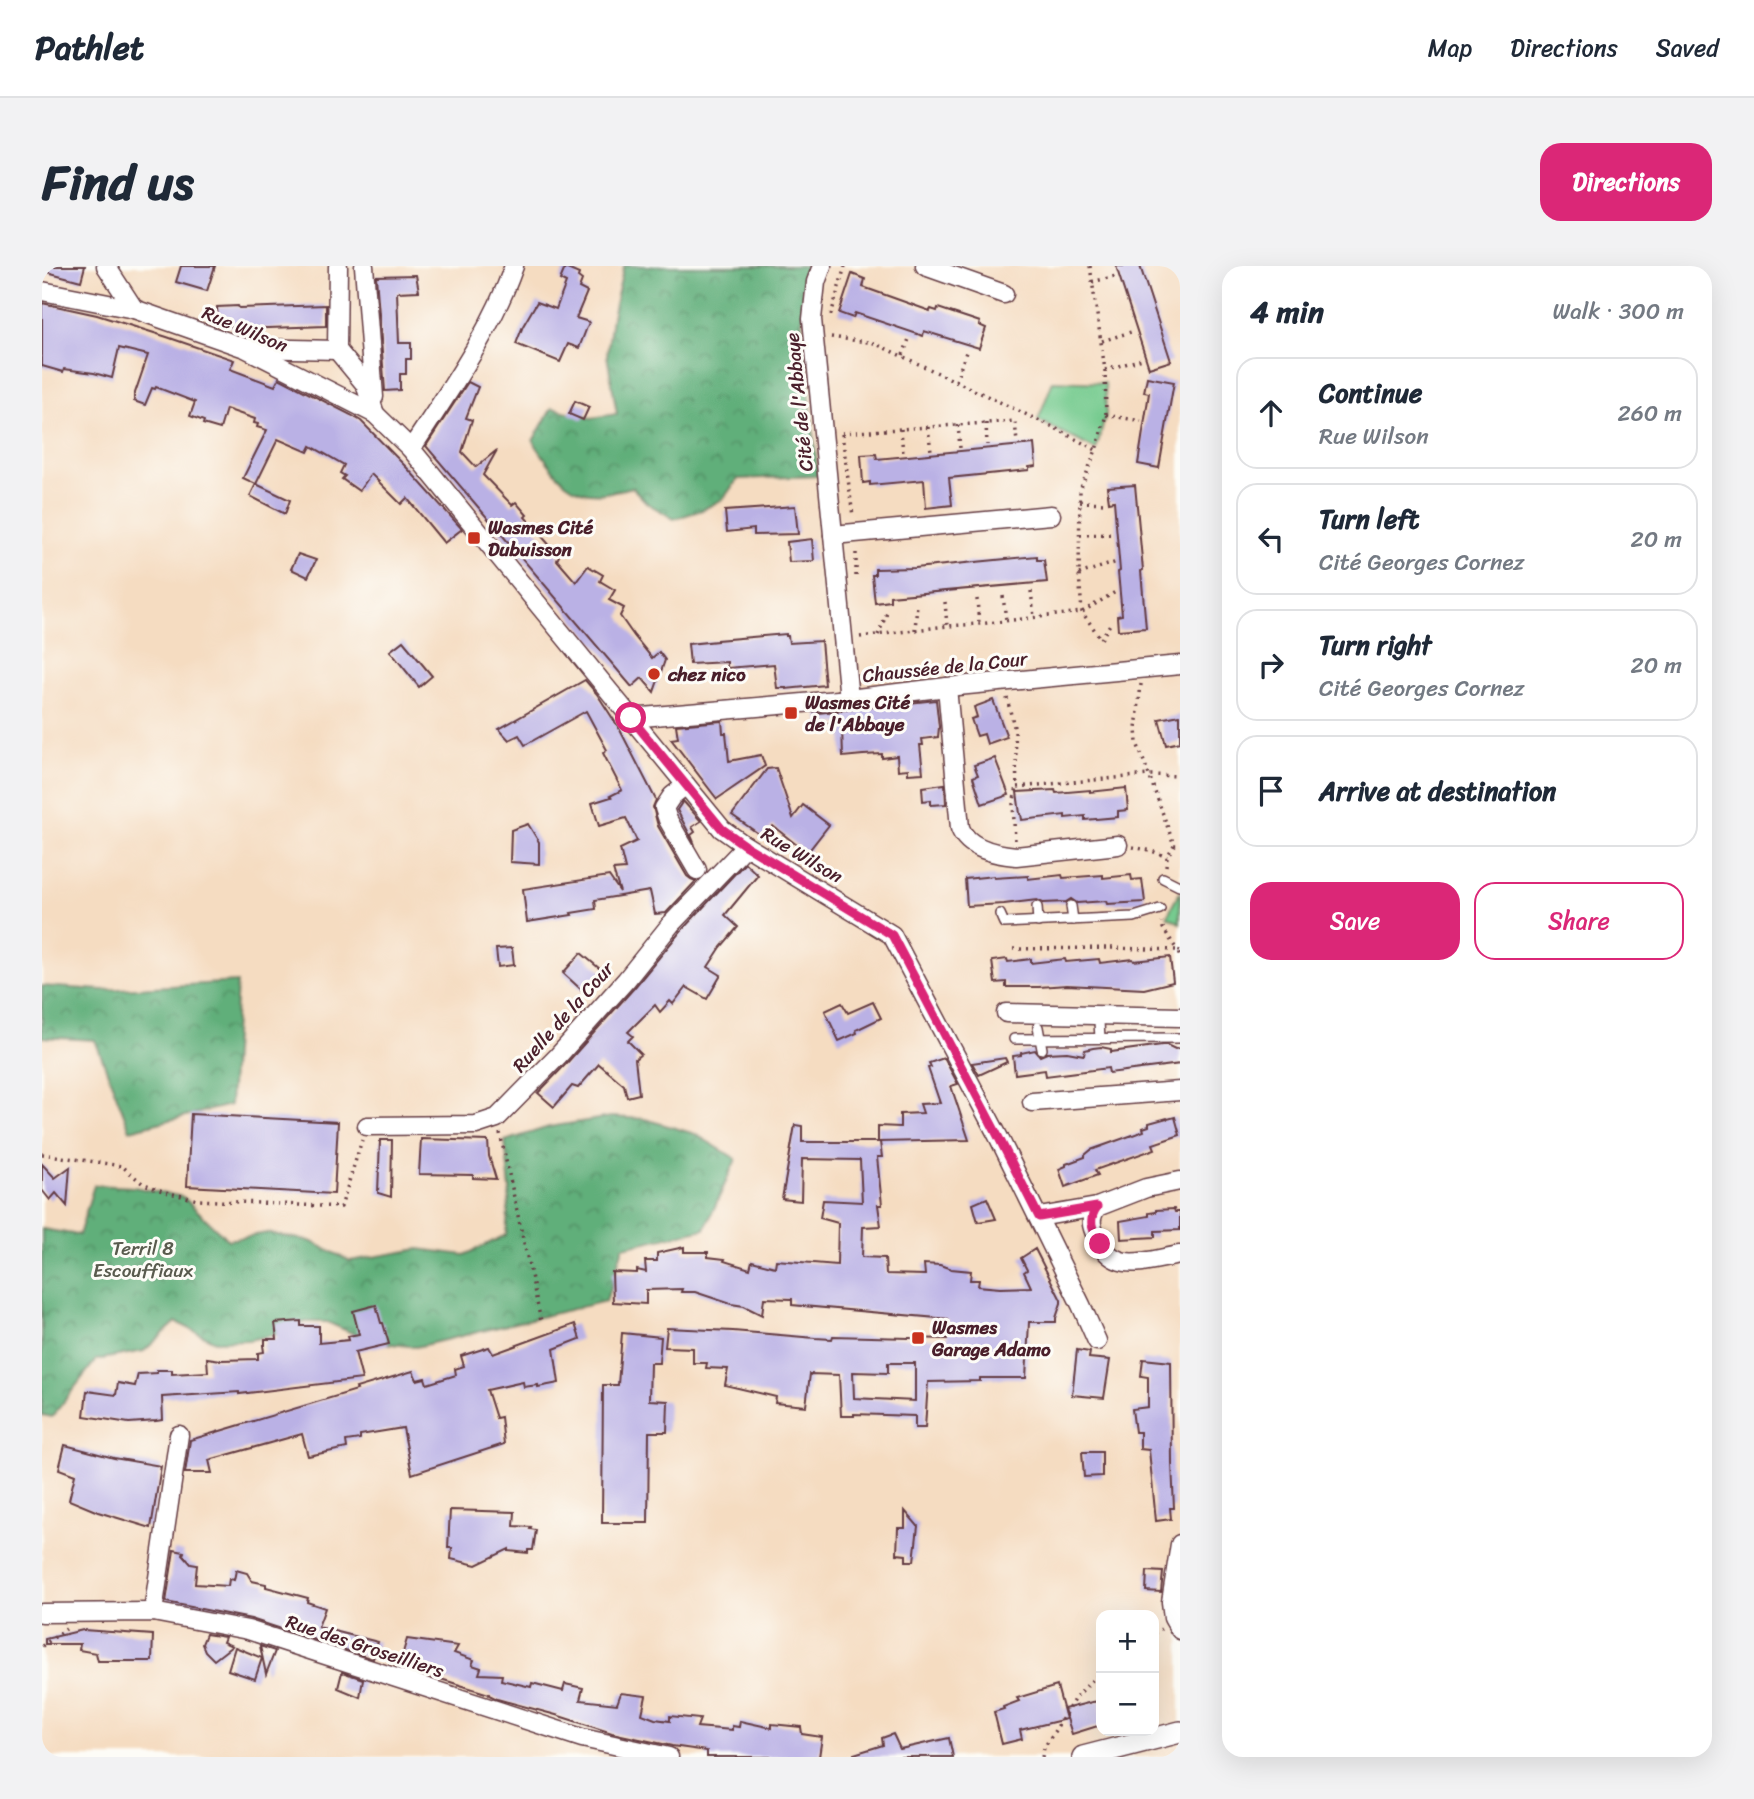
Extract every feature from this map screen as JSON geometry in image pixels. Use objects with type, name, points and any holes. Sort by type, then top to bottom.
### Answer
[{"type":"street","points":[[106,266],[134,309]]},
{"type":"street","points":[[338,266],[337,350],[365,384],[375,414]]},
{"type":"street","points":[[364,266],[375,414]]},
{"type":"street","points":[[411,449],[471,357],[506,288],[513,266]]},
{"type":"street","name":"Cité de l'Abbaye","points":[[822,266],[816,282],[811,319],[849,699]]},
{"type":"street","points":[[925,266],[1004,294]]},
{"type":"street","name":"Rue Wilson","points":[[42,291],[134,309],[245,348],[375,414],[411,449],[722,829],[892,935],[1039,1217],[1097,1341]]},
{"type":"street","points":[[245,348],[337,350]]},
{"type":"street","points":[[833,535],[1051,515]]},
{"type":"street","name":"Chaussée de la Cour","points":[[631,718],[1180,665]]},
{"type":"street","points":[[947,687],[963,837],[984,849],[1016,856],[1118,845]]},
{"type":"street","points":[[686,785],[672,796],[664,808],[668,820],[697,870]]},
{"type":"street","name":"Ruelle de la Cour","points":[[497,1118],[558,1056],[671,924],[746,846]]},
{"type":"street","points":[[1006,1013],[1180,1017]]},
{"type":"street","points":[[1032,1102],[1180,1091]]},
{"type":"street","points":[[366,1126],[476,1125],[497,1118]]},
{"type":"street","points":[[1039,1217],[1097,1207],[1146,1188],[1180,1181]]},
{"type":"street","points":[[1097,1207],[1092,1215],[1091,1225],[1107,1254],[1115,1260],[1129,1263],[1180,1255]]},
{"type":"street","points":[[153,1612],[179,1435]]},
{"type":"street","points":[[1180,1544],[1171,1602],[1173,1618],[1180,1630]]},
{"type":"street","name":"Rue des Groseilliers","points":[[42,1612],[153,1612],[248,1630],[582,1738],[669,1757]]},
{"type":"street","points":[[1083,1757],[1180,1732]]},
{"type":"lane","points":[[1163,878],[1179,886]]},
{"type":"lane","points":[[1071,906],[1073,920]]},
{"type":"lane","points":[[1037,907],[1038,922]]},
{"type":"lane","points":[[1000,914],[1004,923],[1038,922],[1134,917],[1160,909]]},
{"type":"lane","points":[[1099,1022],[1104,1040]]},
{"type":"lane","points":[[1038,1027],[1041,1044]]},
{"type":"lane","points":[[1014,1039],[1041,1044],[1104,1040],[1174,1040]]},
{"type":"path","points":[[830,319],[845,266]]},
{"type":"path","points":[[1090,266],[1102,341],[1106,415],[1080,491],[1079,574],[1082,611],[1101,639],[1112,621]]},
{"type":"path","points":[[1092,282],[1115,276]]},
{"type":"path","name":"Cité de l'Abbaye","points":[[830,328],[831,337],[874,342],[1096,450]]},
{"type":"path","points":[[1102,341],[1134,331]]},
{"type":"path","points":[[903,355],[909,339]]},
{"type":"path","points":[[956,381],[966,352]]},
{"type":"path","points":[[1105,370],[1142,359]]},
{"type":"path","points":[[1106,415],[1141,421]]},
{"type":"path","name":"Cité de l'Abbaye","points":[[856,586],[856,534],[842,433],[1015,421],[1017,443]]},
{"type":"path","points":[[986,423],[987,445]]},
{"type":"path","points":[[958,425],[960,449]]},
{"type":"path","points":[[928,427],[931,452]]},
{"type":"path","points":[[901,429],[903,454]]},
{"type":"path","points":[[1080,502],[1106,503]]},
{"type":"path","points":[[1080,535],[1115,534]]},
{"type":"path","points":[[1079,574],[1117,562]]},
{"type":"path","points":[[1031,591],[1034,617]]},
{"type":"path","points":[[855,638],[1082,611],[1117,591]]},
{"type":"path","points":[[1003,596],[1006,620]]},
{"type":"path","points":[[976,599],[979,624]]},
{"type":"path","points":[[945,602],[947,625]]},
{"type":"path","points":[[915,630],[918,604]]},
{"type":"path","points":[[878,635],[887,612]]},
{"type":"path","points":[[1143,668],[1136,743],[1174,845],[1180,845]]},
{"type":"path","points":[[1003,682],[1015,731],[1017,787],[1013,804],[1016,856]]},
{"type":"path","points":[[1017,787],[1150,775],[1180,776]]},
{"type":"path","points":[[1118,845],[1152,851],[1167,857]]},
{"type":"path","points":[[1180,951],[1177,950],[1180,957]]},
{"type":"path","points":[[497,1118],[541,1321]]},
{"type":"path","points":[[42,1154],[122,1166],[142,1183],[198,1200],[341,1207],[366,1126]]},
{"type":"path","points":[[42,1646],[65,1631]]},
{"type":"path","points":[[1042,1757],[1044,1748],[1070,1706],[1099,1673]]},
{"type":"green space","points":[[624,266],[814,266],[802,322],[818,476],[738,479],[723,499],[702,510],[674,519],[647,503],[632,487],[608,493],[580,491],[570,486],[554,471],[533,441],[552,408],[591,418],[617,414],[607,355],[612,317]]},
{"type":"green space","points":[[1053,381],[1105,383],[1106,415],[1096,450],[1038,420]]},
{"type":"green space","points":[[1180,891],[1180,923],[1167,916]]},
{"type":"green space","points":[[237,982],[230,1105],[130,1130],[95,1040],[42,1037],[42,986],[102,990]]},
{"type":"green space","name":"Terril 8 Escouffiaux","points":[[611,1117],[645,1119],[695,1134],[736,1159],[705,1229],[623,1247],[606,1301],[416,1347],[370,1341],[327,1322],[305,1322],[273,1335],[249,1340],[215,1341],[176,1322],[144,1351],[96,1360],[52,1417],[42,1415],[42,1229],[79,1235],[94,1185],[134,1187],[183,1197],[228,1240],[267,1233],[310,1241],[350,1261],[419,1249],[465,1255],[506,1235],[510,1189],[505,1141],[549,1127]]},
{"type":"building","points":[[43,266],[85,266],[81,281],[43,271]]},
{"type":"building","points":[[181,266],[215,266],[207,291],[176,282]]},
{"type":"building","points":[[1116,266],[1140,266],[1171,361],[1149,368]]},
{"type":"building","points":[[565,268],[579,274],[578,277],[582,280],[579,288],[587,292],[576,318],[589,322],[579,348],[568,344],[560,362],[516,344],[537,302],[556,309],[566,283],[560,280]]},
{"type":"building","points":[[852,274],[865,279],[863,287],[930,311],[937,311],[938,308],[980,322],[979,325],[986,328],[979,348],[924,331],[923,336],[855,313],[853,318],[839,313]]},
{"type":"building","points":[[416,275],[419,291],[397,292],[399,343],[411,343],[411,359],[406,359],[406,374],[400,374],[400,390],[385,391],[376,276]]},
{"type":"building","points":[[42,303],[97,315],[234,360],[230,369],[275,386],[279,378],[351,415],[361,421],[408,469],[462,529],[444,543],[407,498],[401,504],[371,474],[359,491],[342,479],[345,476],[340,473],[344,465],[311,446],[308,452],[278,439],[256,484],[243,478],[267,430],[257,427],[255,419],[226,409],[220,429],[203,424],[204,421],[190,416],[195,402],[156,387],[152,388],[145,405],[134,401],[148,355],[119,348],[112,378],[64,369],[63,372],[42,366]]},
{"type":"building","points":[[326,305],[326,326],[239,329],[218,322],[217,307]]},
{"type":"building","points":[[1147,377],[1174,382],[1159,468],[1138,464],[1149,393],[1144,392]]},
{"type":"building","points":[[468,382],[478,387],[466,418],[472,420],[462,452],[476,467],[497,450],[483,475],[512,505],[516,502],[576,582],[588,566],[603,575],[600,581],[615,590],[609,600],[624,608],[620,616],[634,636],[652,658],[659,652],[665,660],[654,692],[642,678],[632,687],[426,446]]},
{"type":"building","points":[[575,401],[589,407],[583,420],[569,414]]},
{"type":"building","points":[[1034,444],[1036,466],[1029,467],[1029,470],[949,478],[952,505],[926,508],[924,480],[870,485],[870,482],[863,483],[861,455],[876,454],[877,459]]},
{"type":"building","points":[[256,484],[290,500],[285,514],[250,496]]},
{"type":"building","points":[[1135,485],[1146,628],[1118,630],[1117,616],[1122,615],[1120,571],[1114,501],[1109,502],[1107,487]]},
{"type":"building","points":[[795,506],[798,534],[754,535],[754,529],[727,532],[725,511]]},
{"type":"building","points":[[812,539],[814,561],[789,562],[787,542]]},
{"type":"building","points":[[298,554],[316,560],[308,577],[291,569]]},
{"type":"building","points":[[1037,556],[1037,560],[1044,560],[1047,582],[890,596],[890,601],[875,603],[872,575],[875,575],[875,569],[915,568]]},
{"type":"building","points":[[786,634],[789,643],[821,641],[825,685],[777,688],[774,664],[727,668],[727,662],[690,664],[688,644]]},
{"type":"building","points":[[403,641],[432,676],[419,687],[390,651]]},
{"type":"building","points":[[585,680],[619,728],[656,800],[653,807],[658,826],[687,876],[696,881],[666,913],[655,914],[650,891],[595,900],[596,909],[527,922],[523,889],[609,876],[620,892],[613,870],[625,869],[620,849],[637,841],[626,818],[599,826],[592,803],[622,790],[603,753],[607,750],[586,711],[525,745],[519,735],[509,740],[499,729]]},
{"type":"building","points":[[936,700],[938,737],[922,739],[923,745],[920,745],[923,773],[908,774],[908,769],[898,770],[897,756],[882,758],[882,754],[843,757],[842,726],[839,723],[819,724],[818,713]]},
{"type":"building","points":[[993,700],[1007,737],[987,744],[984,734],[977,736],[971,719],[977,717],[974,707]]},
{"type":"building","points":[[1180,715],[1180,742],[1166,745],[1159,719]]},
{"type":"building","points":[[722,721],[729,761],[761,755],[765,766],[717,799],[671,739],[678,738],[676,725]]},
{"type":"building","points":[[995,758],[1009,795],[982,804],[973,777],[978,775],[974,765]]},
{"type":"building","points":[[776,768],[793,818],[803,805],[829,825],[807,853],[773,826],[763,837],[732,815],[767,769]]},
{"type":"building","points":[[945,784],[946,804],[931,805],[931,800],[923,801],[922,787]]},
{"type":"building","points":[[1126,788],[1128,810],[1118,811],[1118,817],[1085,820],[1085,816],[1065,818],[1065,815],[1022,820],[1020,814],[1017,792],[1090,792]]},
{"type":"building","points":[[683,801],[701,821],[692,827],[695,832],[691,835],[695,845],[677,810]]},
{"type":"building","points":[[528,824],[539,842],[539,864],[510,862],[511,830]]},
{"type":"building","points":[[745,863],[758,875],[725,915],[738,927],[708,967],[721,975],[707,999],[686,987],[673,1004],[670,1001],[660,1012],[655,1005],[628,1032],[633,1036],[628,1041],[641,1054],[635,1059],[639,1094],[627,1097],[624,1085],[599,1064],[578,1088],[572,1086],[554,1107],[538,1093],[634,988],[680,932]]},
{"type":"building","points":[[1062,875],[1063,878],[1103,875],[1103,878],[1131,875],[1132,880],[1142,879],[1145,902],[1077,903],[1071,899],[1066,902],[1043,903],[1037,900],[967,906],[965,879],[1028,876],[1028,879]]},
{"type":"building","points":[[512,948],[514,965],[498,967],[496,949]]},
{"type":"building","points":[[581,953],[606,974],[586,994],[563,973]]},
{"type":"building","points":[[1170,957],[1173,982],[1144,989],[1067,985],[1006,987],[1006,982],[995,983],[992,961],[1031,959],[1031,963],[1099,959],[1100,963]]},
{"type":"building","points":[[873,1002],[881,1018],[839,1041],[825,1011],[842,1003],[848,1013]]},
{"type":"building","points":[[1162,1045],[1180,1048],[1180,1064],[1109,1073],[1108,1068],[1046,1076],[1045,1070],[1015,1074],[1013,1056],[1035,1050],[1040,1056],[1067,1052],[1084,1055],[1085,1050],[1093,1048],[1111,1049],[1111,1052]]},
{"type":"building","points":[[944,1058],[958,1084],[951,1086],[969,1140],[878,1142],[878,1126],[900,1127],[900,1114],[923,1113],[920,1104],[940,1103],[928,1068],[931,1067],[929,1063]]},
{"type":"building","points":[[1005,1058],[1007,1062],[979,1075],[972,1063]]},
{"type":"building","points":[[191,1114],[338,1122],[334,1194],[187,1186]]},
{"type":"building","points":[[1175,1117],[1180,1135],[1153,1144],[1155,1149],[1095,1170],[1098,1175],[1065,1187],[1059,1169],[1066,1164],[1085,1157],[1091,1150],[1144,1131],[1143,1128],[1149,1126],[1149,1123]]},
{"type":"building","points":[[795,1125],[802,1126],[802,1142],[880,1142],[882,1157],[877,1157],[882,1205],[878,1205],[881,1226],[863,1227],[862,1257],[885,1258],[886,1274],[925,1275],[924,1264],[940,1265],[971,1271],[970,1280],[979,1280],[978,1286],[1031,1287],[1021,1258],[1035,1249],[1061,1303],[1056,1322],[1029,1322],[1026,1378],[928,1382],[925,1428],[915,1428],[915,1416],[841,1416],[839,1375],[810,1374],[806,1406],[775,1403],[776,1397],[725,1385],[728,1369],[706,1368],[707,1363],[693,1363],[693,1348],[665,1347],[667,1328],[832,1339],[833,1336],[947,1339],[948,1319],[792,1305],[792,1299],[764,1298],[762,1315],[744,1306],[695,1292],[681,1292],[682,1289],[646,1290],[646,1304],[613,1302],[612,1272],[646,1272],[645,1261],[657,1261],[657,1253],[684,1247],[684,1252],[708,1252],[708,1257],[725,1259],[724,1261],[750,1269],[752,1261],[775,1267],[776,1260],[837,1265],[838,1223],[820,1218],[823,1200],[862,1202],[860,1160],[802,1159],[801,1201],[782,1199]],"holes":[[[888,1363],[915,1363],[915,1401],[854,1398],[853,1372],[888,1373]]]},
{"type":"building","points":[[421,1139],[488,1141],[489,1156],[496,1179],[473,1178],[473,1175],[419,1174]]},
{"type":"building","points":[[380,1140],[392,1140],[391,1197],[378,1193]]},
{"type":"building","points":[[42,1164],[55,1178],[70,1167],[67,1206],[56,1193],[50,1200],[42,1190]]},
{"type":"building","points":[[987,1198],[996,1219],[978,1222],[973,1204]]},
{"type":"building","points":[[1174,1209],[1175,1212],[1180,1212],[1180,1230],[1155,1231],[1155,1237],[1121,1239],[1120,1221],[1149,1216],[1149,1213],[1156,1210]]},
{"type":"building","points":[[376,1305],[389,1344],[355,1352],[362,1379],[239,1394],[162,1397],[163,1420],[156,1421],[129,1423],[84,1416],[87,1391],[116,1395],[118,1383],[135,1386],[138,1374],[157,1373],[157,1370],[172,1370],[172,1374],[208,1372],[207,1358],[258,1359],[258,1353],[264,1352],[265,1339],[277,1339],[275,1323],[301,1321],[301,1326],[319,1326],[319,1343],[349,1340],[348,1336],[359,1334],[353,1311]]},
{"type":"building","points":[[575,1324],[580,1339],[554,1349],[559,1383],[524,1387],[523,1382],[487,1390],[496,1418],[501,1417],[504,1444],[412,1474],[403,1428],[360,1435],[360,1439],[346,1441],[347,1448],[308,1456],[302,1434],[209,1460],[212,1473],[185,1473],[190,1440],[413,1371],[417,1380],[425,1378],[427,1384],[456,1375],[455,1369],[464,1366],[461,1356],[489,1347],[493,1354]]},
{"type":"building","points":[[622,1333],[661,1337],[659,1363],[650,1363],[649,1400],[668,1401],[667,1432],[649,1432],[648,1523],[602,1523],[603,1385],[618,1385]]},
{"type":"building","points":[[1077,1350],[1090,1352],[1089,1358],[1110,1360],[1104,1398],[1072,1395]]},
{"type":"building","points":[[1143,1359],[1171,1362],[1174,1508],[1170,1508],[1171,1519],[1156,1521],[1149,1450],[1140,1449],[1140,1432],[1135,1432],[1132,1409],[1148,1407],[1148,1377],[1141,1376]]},
{"type":"building","points":[[65,1445],[114,1458],[161,1466],[151,1528],[69,1500],[75,1475],[59,1469]]},
{"type":"building","points":[[1082,1452],[1102,1452],[1102,1476],[1084,1477]]},
{"type":"building","points":[[450,1510],[515,1512],[514,1526],[536,1530],[533,1550],[528,1550],[528,1553],[509,1549],[476,1565],[451,1559],[452,1548],[448,1548]]},
{"type":"building","points":[[905,1511],[918,1526],[914,1561],[906,1561],[906,1555],[897,1554],[898,1528],[905,1528]]},
{"type":"building","points":[[174,1550],[184,1552],[183,1555],[191,1564],[197,1565],[195,1584],[228,1586],[229,1579],[234,1580],[236,1570],[247,1573],[252,1581],[266,1584],[266,1587],[308,1598],[307,1602],[325,1608],[318,1627],[378,1642],[373,1659],[251,1619],[166,1602]]},
{"type":"building","points":[[1147,1571],[1163,1572],[1161,1592],[1146,1591]]},
{"type":"building","points":[[83,1630],[153,1635],[152,1661],[98,1661],[96,1653],[79,1650],[80,1644],[45,1644],[45,1639]]},
{"type":"building","points":[[206,1634],[225,1637],[223,1642],[232,1646],[214,1660],[202,1644]]},
{"type":"building","points":[[407,1639],[458,1646],[454,1653],[474,1660],[472,1665],[481,1668],[479,1674],[502,1675],[501,1680],[531,1687],[532,1683],[563,1691],[565,1684],[583,1688],[580,1700],[617,1704],[621,1693],[646,1696],[642,1714],[655,1719],[670,1721],[670,1716],[700,1719],[697,1727],[732,1730],[732,1726],[739,1727],[740,1721],[772,1728],[772,1724],[801,1727],[802,1734],[822,1737],[819,1757],[707,1757],[707,1751],[612,1733],[399,1666]]},
{"type":"building","points":[[260,1646],[275,1651],[266,1674]]},
{"type":"building","points":[[235,1647],[262,1658],[255,1679],[228,1670]]},
{"type":"building","points":[[342,1672],[363,1679],[360,1697],[338,1688]]},
{"type":"building","points":[[1057,1686],[1066,1719],[1020,1730],[1022,1739],[1002,1744],[994,1712],[1019,1701],[1017,1698]]},
{"type":"building","points":[[1096,1702],[1096,1727],[1072,1734],[1064,1709]]},
{"type":"building","points":[[893,1734],[900,1749],[949,1738],[953,1757],[854,1757],[854,1754],[883,1745],[882,1738]]},
{"type":"place","name":"Wasmes Cité Dubuisson","points":[[474,538]]},
{"type":"place","name":"chez nico","points":[[654,674]]},
{"type":"place","name":"Wasmes Cité de l'Abbaye","points":[[791,713]]},
{"type":"place","name":"Wasmes Garage Adamo","points":[[918,1338]]},
{"type":"route","points":[[631,718],[722,829],[892,935],[1039,1217],[1097,1207],[1092,1215],[1091,1225],[1100,1244]]}]
